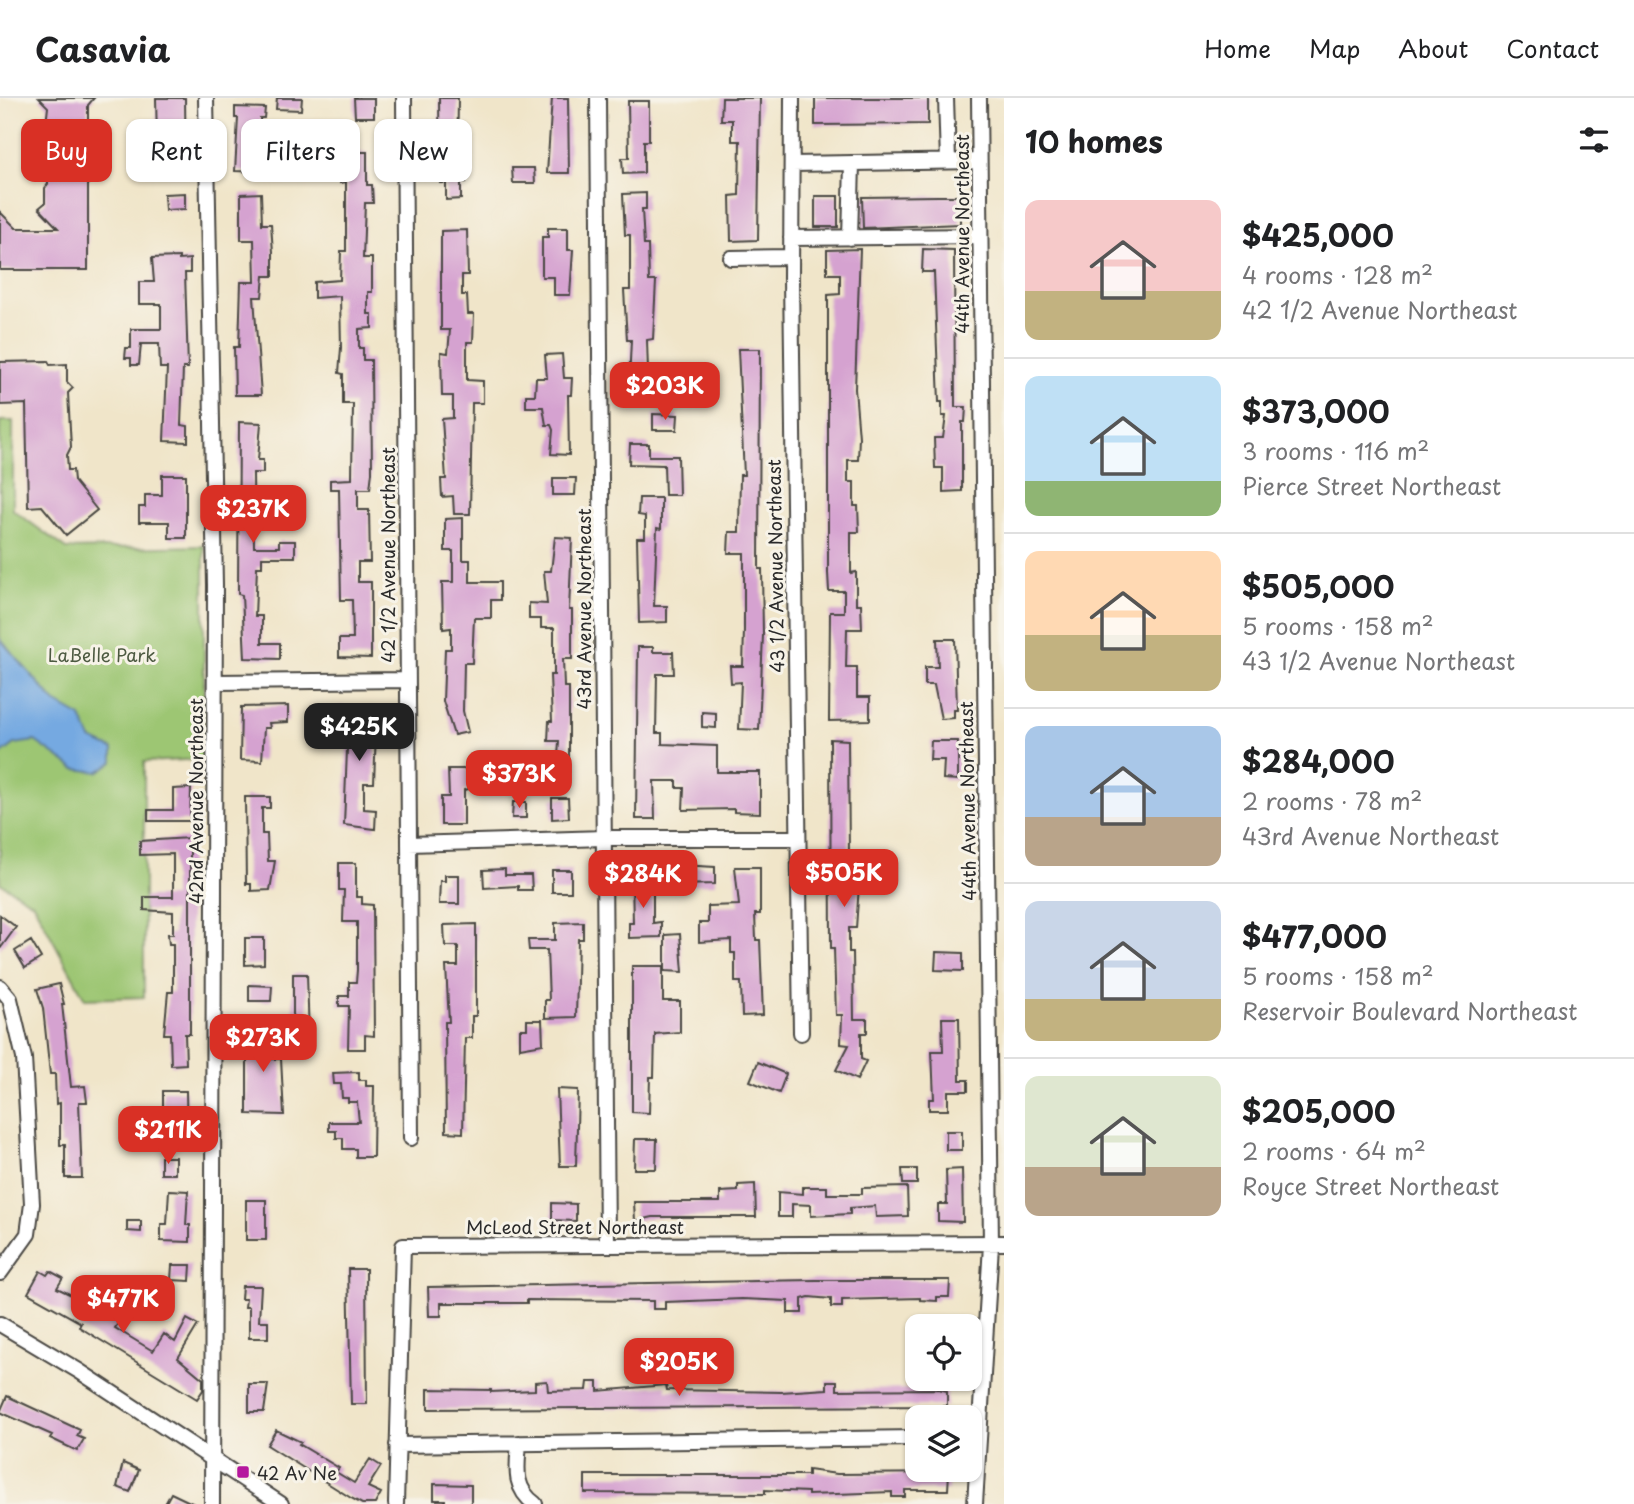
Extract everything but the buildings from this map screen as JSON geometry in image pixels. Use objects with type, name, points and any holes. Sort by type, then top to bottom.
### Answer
[{"type":"street","name":"42nd Avenue Northeast","points":[[206,98],[215,682],[212,1504]]},
{"type":"street","name":"42 1/2 Avenue Northeast","points":[[404,98],[411,1138]]},
{"type":"street","name":"43rd Avenue Northeast","points":[[598,98],[607,1245]]},
{"type":"street","name":"43 1/2 Avenue Northeast","points":[[792,98],[791,257],[800,1033]]},
{"type":"street","points":[[946,98],[948,161]]},
{"type":"street","name":"44th Avenue Northeast","points":[[978,1405],[997,1244],[979,236],[979,98]]},
{"type":"street","points":[[792,164],[979,161]]},
{"type":"street","points":[[850,238],[852,163]]},
{"type":"street","points":[[791,238],[979,236]]},
{"type":"street","points":[[731,258],[791,257]]},
{"type":"street","points":[[215,682],[407,680]]},
{"type":"street","points":[[409,844],[604,838],[797,838]]},
{"type":"street","points":[[0,987],[10,999],[24,1058],[32,1204],[28,1234],[0,1273]]},
{"type":"street","name":"McLeod Street Northeast","points":[[396,1504],[404,1246],[997,1244]]},
{"type":"street","points":[[0,1324],[79,1371],[281,1504]]},
{"type":"street","points":[[397,1445],[905,1438]]},
{"type":"street","points":[[519,1443],[517,1481],[526,1497],[535,1504]]},
{"type":"street","name":"44th Avenue Northeast","points":[[975,1482],[975,1504]]},
{"type":"green space","name":"LaBelle Park","points":[[0,421],[13,421],[13,510],[67,549],[204,546],[204,759],[144,762],[144,997],[85,999],[33,903],[0,883]]},
{"type":"water","points":[[0,639],[55,702],[81,717],[91,739],[113,749],[113,762],[98,772],[75,769],[35,741],[15,744],[0,755]]},
{"type":"place","name":"42 Av Ne","points":[[243,1472]]}]
